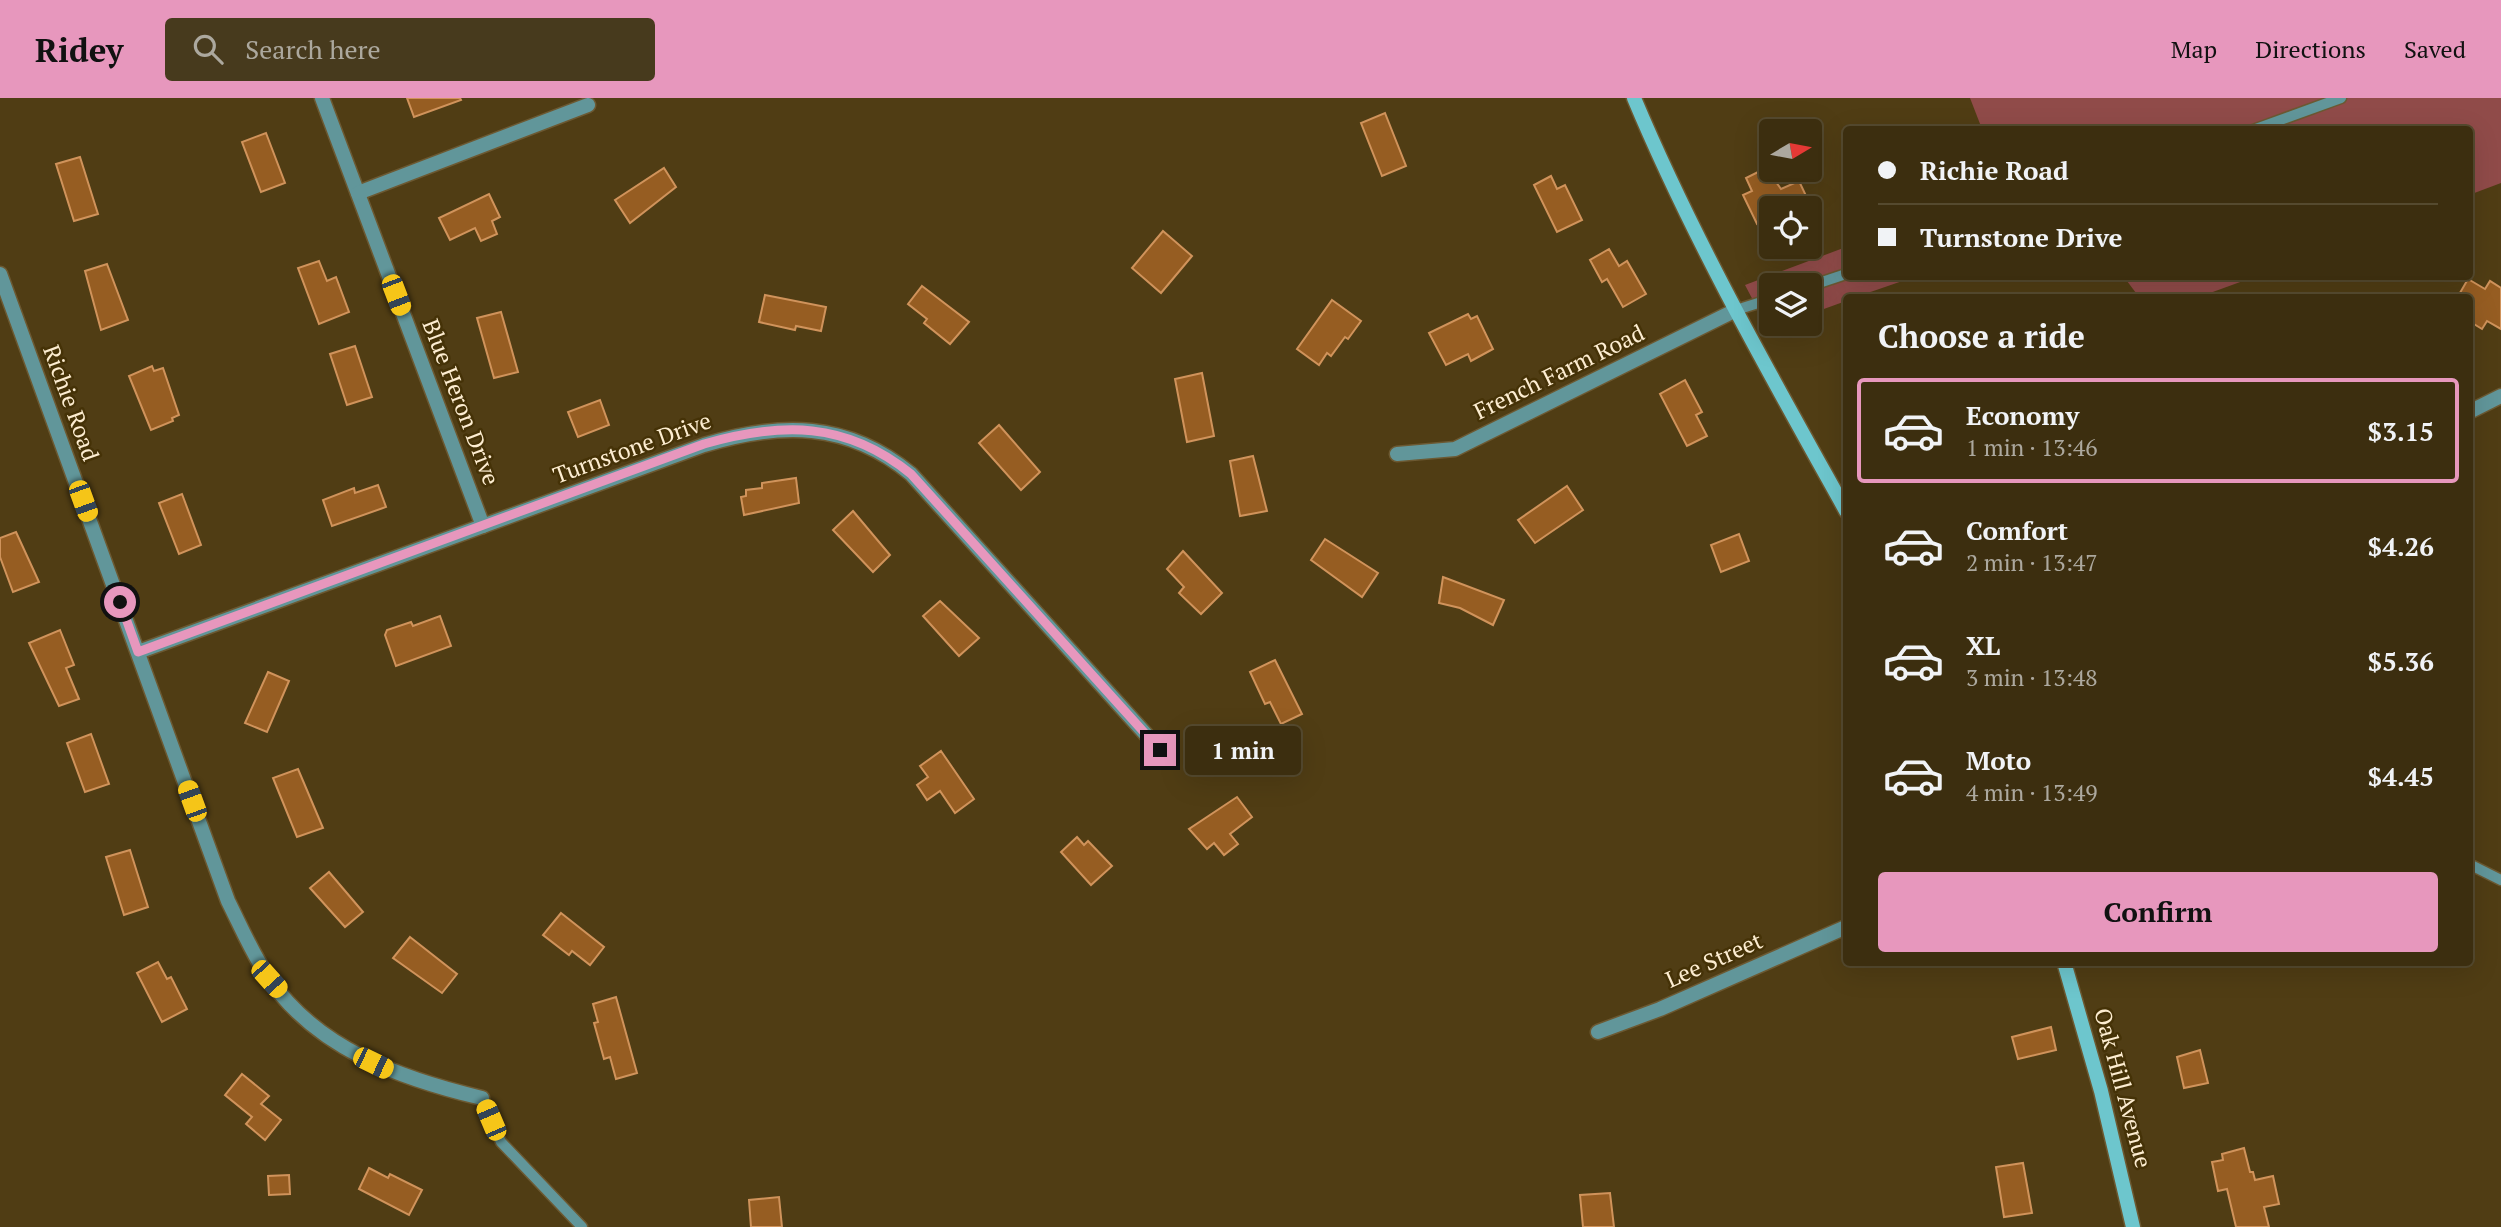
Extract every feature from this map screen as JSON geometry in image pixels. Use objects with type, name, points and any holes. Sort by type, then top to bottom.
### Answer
[{"type":"main road","points":[[1634,98],[1681,203],[1843,506]]},
{"type":"main road","name":"Oak Hill Avenue","points":[[2065,966],[2101,1091],[2133,1227]]},
{"type":"street","name":"Blue Heron Drive","points":[[322,98],[483,526]]},
{"type":"street","points":[[358,193],[588,105]]},
{"type":"street","name":"Richie Road","points":[[0,274],[229,901],[269,979],[296,1009],[355,1054],[428,1085],[482,1098]]},
{"type":"street","name":"French Farm Road","points":[[1397,454],[1454,449],[1736,310]]},
{"type":"street","points":[[2473,410],[2501,396]]},
{"type":"street","name":"Turnstone Drive","points":[[138,652],[734,436],[792,428],[843,436],[869,446],[911,474],[1160,750]]},
{"type":"street","name":"Lee Street","points":[[1598,1032],[1660,1009],[1843,928]]},
{"type":"lane","points":[[2264,126],[2341,98]]},
{"type":"lane","points":[[1822,282],[1843,275]]},
{"type":"lane","points":[[1736,310],[1759,303]]},
{"type":"lane","points":[[2473,866],[2501,880]]},
{"type":"lane","points":[[482,1098],[501,1142],[582,1227]]},
{"type":"shaded area","points":[[1970,98],[2501,98],[2501,183],[2473,194],[2473,126],[1981,126]]},
{"type":"shaded area","points":[[1843,248],[1843,280],[1905,280],[1865,294],[1843,294],[1843,302],[1822,310],[1822,273],[1777,273],[1814,259],[1822,259],[1822,256]]},
{"type":"shaded area","points":[[1759,280],[1759,312],[1745,285]]},
{"type":"shaded area","points":[[2126,280],[2246,280],[2207,294],[2137,294]]},
{"type":"building","points":[[407,98],[460,98],[461,100],[414,117]]},
{"type":"building","points":[[1385,113],[1406,166],[1382,176],[1361,123]]},
{"type":"building","points":[[266,133],[285,183],[261,192],[242,142]]},
{"type":"building","points":[[80,157],[98,214],[74,221],[56,164]]},
{"type":"building","points":[[664,168],[676,187],[630,223],[615,200]]},
{"type":"building","points":[[1759,172],[1759,182],[1776,182],[1781,189],[1799,182],[1806,196],[1759,196],[1757,224],[1743,195],[1752,191],[1746,178]]},
{"type":"building","points":[[1551,176],[1557,189],[1565,185],[1582,220],[1557,232],[1534,185]]},
{"type":"building","points":[[489,194],[500,217],[492,221],[497,234],[481,241],[475,228],[450,240],[439,218]]},
{"type":"building","points":[[1163,231],[1192,256],[1161,293],[1132,268]]},
{"type":"building","points":[[1609,249],[1619,266],[1627,261],[1646,294],[1623,307],[1607,279],[1602,282],[1590,260]]},
{"type":"building","points":[[319,261],[327,281],[336,277],[349,312],[319,324],[298,268]]},
{"type":"building","points":[[107,264],[128,320],[101,330],[85,271]]},
{"type":"building","points":[[2467,280],[2485,289],[2490,281],[2501,288],[2501,329],[2487,321],[2482,329],[2473,323],[2473,294],[2459,294]]},
{"type":"building","points":[[922,286],[969,322],[950,344],[924,323],[927,319],[908,304]]},
{"type":"building","points":[[765,295],[826,307],[821,331],[796,326],[795,330],[759,322]]},
{"type":"building","points":[[1332,300],[1361,321],[1348,339],[1345,337],[1331,356],[1327,353],[1319,365],[1297,349]]},
{"type":"building","points":[[501,312],[518,372],[494,378],[477,318]]},
{"type":"building","points":[[1468,314],[1471,319],[1477,316],[1493,349],[1471,361],[1468,354],[1446,365],[1429,333]]},
{"type":"building","points":[[355,346],[372,397],[347,405],[330,354]]},
{"type":"building","points":[[152,366],[154,371],[163,368],[179,415],[172,418],[173,421],[151,430],[129,376]]},
{"type":"building","points":[[1202,373],[1214,436],[1187,442],[1175,379]]},
{"type":"building","points":[[1685,380],[1702,412],[1696,415],[1707,436],[1687,446],[1660,394]]},
{"type":"building","points":[[600,400],[609,425],[578,437],[568,412]]},
{"type":"building","points":[[999,425],[1040,472],[1021,490],[979,443]]},
{"type":"building","points":[[1253,456],[1267,511],[1240,516],[1230,461]]},
{"type":"building","points":[[796,478],[799,503],[744,515],[741,497],[746,496],[746,490],[762,488],[762,483]]},
{"type":"building","points":[[378,485],[386,507],[332,526],[323,500],[354,488],[355,493]]},
{"type":"building","points":[[1567,486],[1583,510],[1535,543],[1518,520]]},
{"type":"building","points":[[182,494],[201,545],[179,554],[159,503]]},
{"type":"building","points":[[853,511],[890,555],[873,572],[833,530]]},
{"type":"building","points":[[16,532],[39,582],[13,592],[0,557],[0,538]]},
{"type":"building","points":[[1739,534],[1749,561],[1721,572],[1711,545]]},
{"type":"building","points":[[1325,539],[1378,573],[1362,597],[1311,560]]},
{"type":"building","points":[[1183,551],[1222,593],[1201,614],[1179,593],[1184,587],[1167,569]]},
{"type":"building","points":[[1443,577],[1504,600],[1493,625],[1460,608],[1439,603]]},
{"type":"building","points":[[940,601],[979,638],[959,656],[923,616]]},
{"type":"building","points":[[440,616],[451,646],[396,666],[385,635],[387,630],[411,622],[413,626]]},
{"type":"building","points":[[60,630],[74,665],[66,668],[79,699],[59,706],[29,643]]},
{"type":"building","points":[[1275,660],[1302,714],[1281,724],[1270,702],[1265,704],[1250,672]]},
{"type":"building","points":[[268,672],[289,681],[267,732],[245,723]]},
{"type":"building","points":[[91,734],[109,784],[85,792],[67,743]]},
{"type":"building","points":[[941,751],[974,799],[955,813],[940,791],[927,800],[917,785],[928,777],[920,766]]},
{"type":"building","points":[[298,769],[323,828],[297,837],[273,778]]},
{"type":"building","points":[[1237,797],[1252,817],[1230,834],[1238,844],[1224,855],[1214,843],[1207,849],[1189,829]]},
{"type":"building","points":[[1077,837],[1084,845],[1088,841],[1112,866],[1091,885],[1061,852]]},
{"type":"building","points":[[130,850],[148,907],[124,915],[106,857]]},
{"type":"building","points":[[329,872],[363,912],[345,927],[310,888]]},
{"type":"building","points":[[561,913],[604,947],[590,965],[572,951],[569,955],[543,935]]},
{"type":"building","points":[[410,937],[457,974],[442,993],[393,958]]},
{"type":"building","points":[[158,962],[167,979],[171,977],[187,1009],[162,1022],[137,973]]},
{"type":"building","points":[[616,997],[637,1073],[616,1079],[610,1057],[604,1059],[594,1023],[598,1022],[593,1004]]},
{"type":"building","points":[[2051,1027],[2056,1050],[2018,1059],[2012,1037]]},
{"type":"building","points":[[2200,1050],[2208,1083],[2184,1088],[2177,1057]]},
{"type":"building","points":[[242,1074],[269,1096],[261,1104],[281,1120],[265,1140],[246,1124],[252,1117],[225,1095]]},
{"type":"building","points":[[2244,1148],[2250,1172],[2253,1172],[2255,1180],[2273,1176],[2279,1204],[2264,1207],[2269,1227],[2236,1227],[2227,1189],[2218,1191],[2212,1162],[2223,1160],[2222,1154]]},
{"type":"building","points":[[2023,1163],[2032,1213],[2004,1217],[1996,1167]]},
{"type":"building","points":[[369,1168],[388,1178],[390,1174],[422,1190],[409,1215],[359,1189]]},
{"type":"building","points":[[289,1175],[290,1194],[269,1195],[268,1176]]},
{"type":"building","points":[[1610,1193],[1614,1227],[1583,1227],[1580,1195]]},
{"type":"building","points":[[779,1197],[782,1227],[751,1227],[749,1200]]},
{"type":"route","points":[[120,602],[138,652],[704,444],[763,430],[792,428],[816,431],[843,436],[869,446],[911,474],[1160,750]]}]
